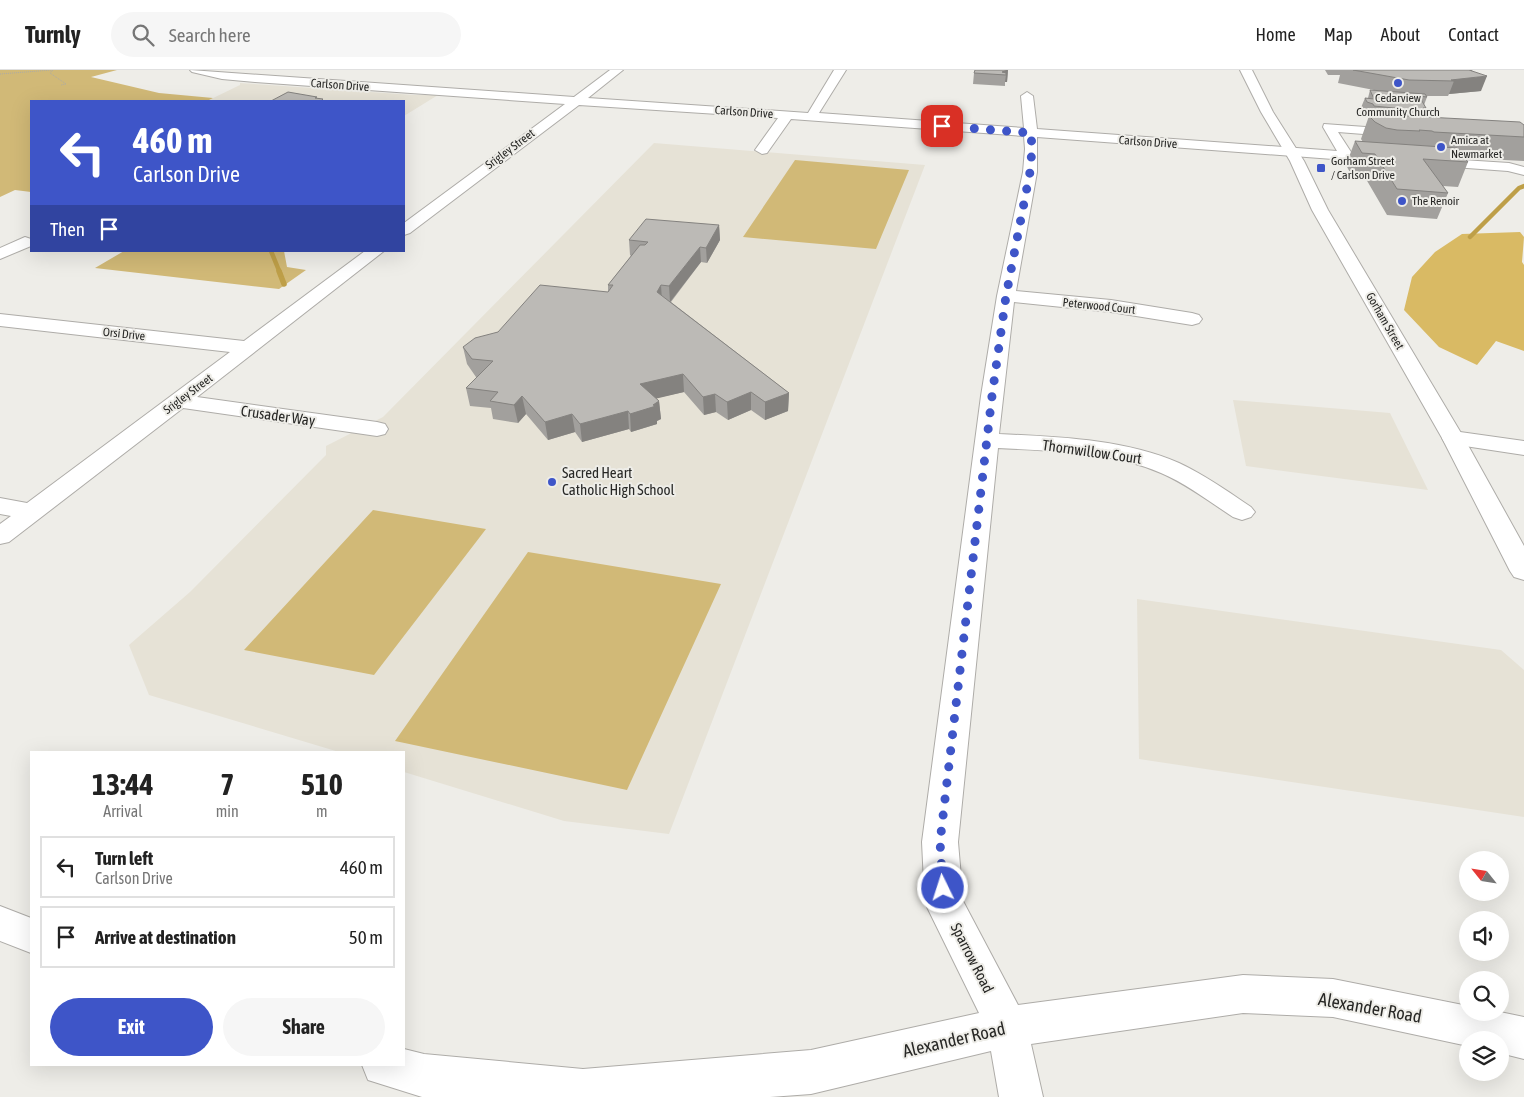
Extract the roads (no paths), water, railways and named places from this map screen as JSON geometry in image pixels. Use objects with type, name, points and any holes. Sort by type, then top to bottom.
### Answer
[{"type":"street","name":"Carlson Drive","points":[[196,70],[222,76],[291,82],[787,115],[1292,153],[1509,167],[1522,171]]},
{"type":"street","name":"Srigley Street","points":[[405,229],[617,70]]},
{"type":"street","points":[[811,117],[840,70]]},
{"type":"street","name":"Gorham Street","points":[[1246,70],[1267,112],[1292,153],[1320,210],[1452,438],[1524,572]]},
{"type":"street","points":[[357,86],[381,74]]},
{"type":"street","points":[[274,90],[291,82]]},
{"type":"street","name":"Sparrow Road","points":[[1022,1097],[1007,1028],[944,904],[940,842],[987,440],[1006,296],[1030,172],[1032,149],[1028,96]]},
{"type":"street","points":[[762,150],[787,115]]},
{"type":"street","points":[[1348,157],[1329,126],[1416,135]]},
{"type":"street","points":[[0,254],[25,242]]},
{"type":"street","name":"Srigley Street","points":[[0,536],[375,252]]},
{"type":"street","name":"Peterwood Court","points":[[1006,296],[1111,306],[1192,319]]},
{"type":"street","name":"Orsi Drive","points":[[0,320],[249,348]]},
{"type":"street","name":"Crusader Way","points":[[178,401],[377,429]]},
{"type":"street","points":[[1452,438],[1524,448]]},
{"type":"street","name":"Thornwillow Court","points":[[987,440],[1060,446],[1151,460],[1190,477],[1242,512]]},
{"type":"street","points":[[0,506],[32,512]]},
{"type":"street","points":[[0,924],[30,936]]},
{"type":"street","name":"Alexander Road","points":[[387,1066],[424,1076],[583,1091],[811,1072],[1007,1028],[1243,994],[1333,998],[1524,1038]]},
{"type":"waterway","points":[[1470,237],[1519,188],[1524,186]]},
{"type":"waterway","points":[[271,252],[280,273]]},
{"type":"waterway","points":[[279,271],[284,284]]},
{"type":"place","name":"Cedarview Community Church","points":[[1398,83]]},
{"type":"place","name":"Amica at Newmarket","points":[[1441,147]]},
{"type":"place","name":"Gorham Street / Carlson Drive","points":[[1321,168]]},
{"type":"place","name":"The Renoir","points":[[1402,201]]},
{"type":"place","name":"Sacred Heart Catholic High School","points":[[552,482]]}]
